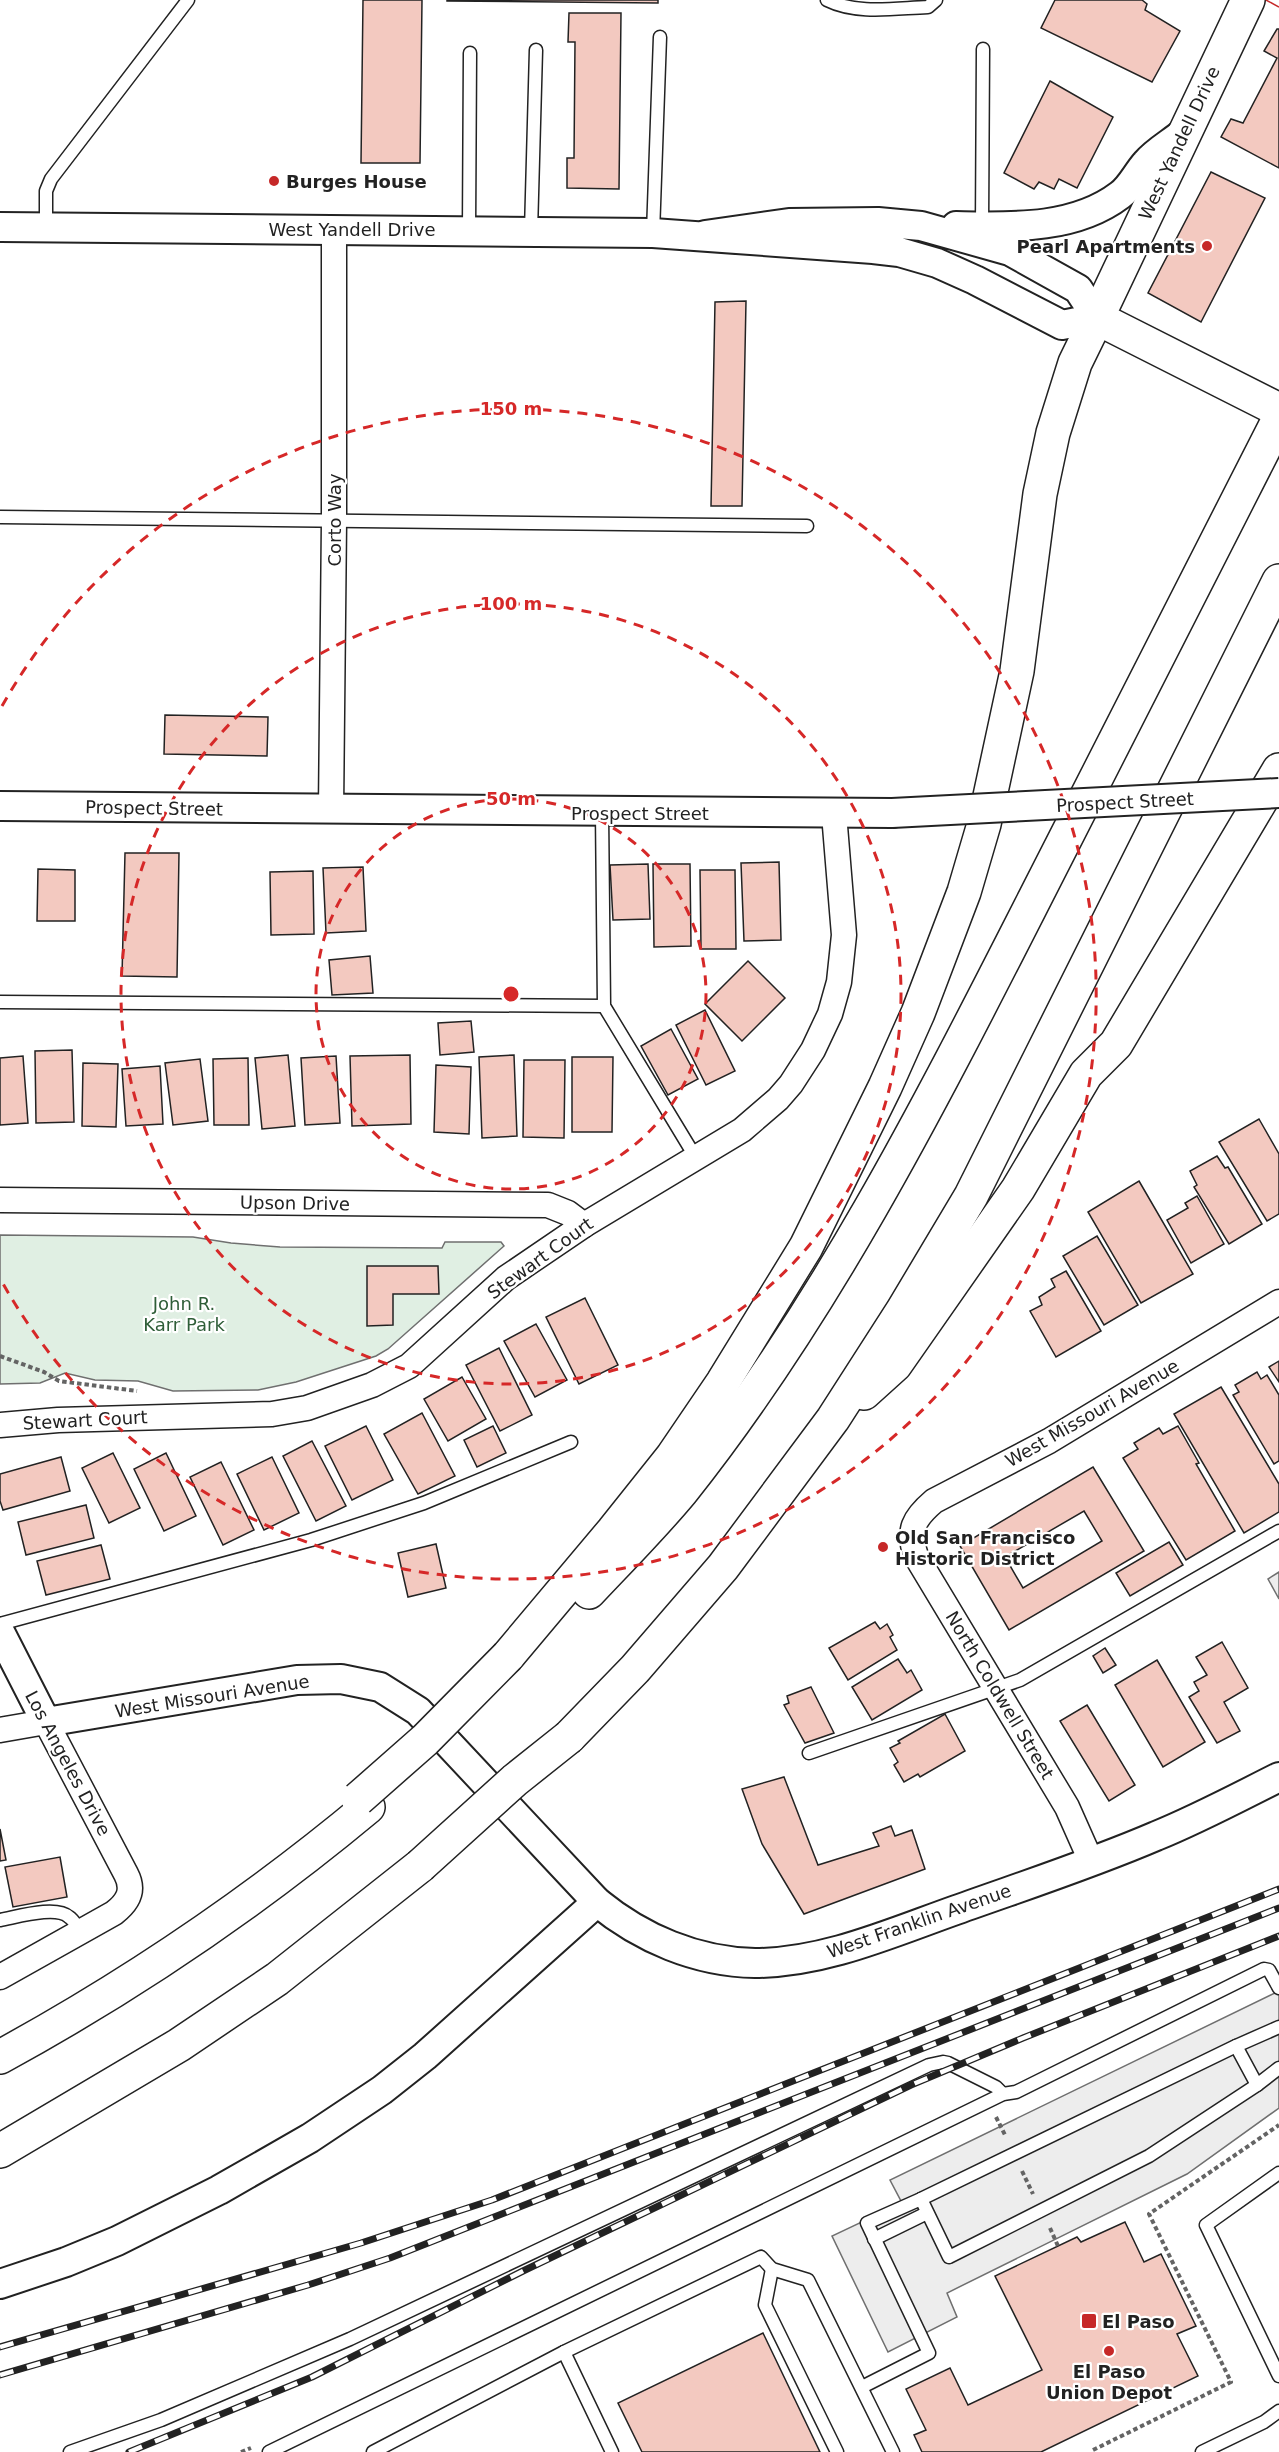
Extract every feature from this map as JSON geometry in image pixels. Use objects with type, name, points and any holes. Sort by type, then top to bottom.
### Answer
[{"type":"main road","name":"West Yandell Drive","points":[[1096,318],[1248,0]]},
{"type":"main road","points":[[0,2057],[112,1993],[218,1922],[333,1837],[363,1803],[453,1733],[513,1662],[672,1457],[723,1382],[806,1247],[885,1087],[918,1013],[964,892],[984,824],[1017,671],[1040,494],[1053,432],[1075,363],[1096,318],[1279,410]]},
{"type":"main road","points":[[513,1662],[680,1493],[741,1411],[809,1312],[898,1161],[1006,955],[1279,419]]},
{"type":"main road","points":[[0,2151],[179,2045],[277,1979],[420,1866],[515,1780],[569,1737],[635,1669],[723,1567],[833,1419],[903,1310],[971,1196],[1279,581]]},
{"type":"main road","points":[[833,1419],[895,1365],[998,1219],[1029,1173],[1086,1074],[1116,1044],[1279,770]]},
{"type":"street","points":[[921,226],[982,227],[1058,222],[1100,209],[1123,193],[1147,161],[1182,135]]},
{"type":"street","name":"West Yandell Drive","points":[[0,227],[469,230],[705,235],[899,252],[937,263],[975,280],[1062,325],[1096,318],[1078,289],[1010,251],[921,226],[878,222],[789,223],[705,235]]},
{"type":"street","name":"Corto Way","points":[[330,810],[334,521],[334,229]]},
{"type":"street","name":"Prospect Street","points":[[0,806],[834,814],[1279,793]]},
{"type":"street","name":"Stewart Court","points":[[0,1425],[58,1420],[272,1414],[307,1408],[372,1385],[409,1366],[506,1278],[584,1225],[742,1130],[778,1099],[813,1050],[830,1014],[839,982],[844,935],[834,814]]},
{"type":"street","name":"Upson Drive","points":[[0,1200],[548,1205],[568,1214],[584,1225]]},
{"type":"street","name":"West Missouri Avenue","points":[[912,1530],[918,1514],[934,1501],[1049,1441],[1279,1302]]},
{"type":"street","name":"North Coldwell Street","points":[[912,1530],[911,1543],[916,1556],[1067,1807],[1090,1861]]},
{"type":"street","name":"Los Angeles Drive","points":[[0,1632],[129,1880],[130,1896],[122,1907],[81,1932]]},
{"type":"street","name":"West Missouri Avenue","points":[[0,1730],[297,1680],[341,1679],[380,1687],[418,1711]]},
{"type":"street","name":"West Franklin Avenue","points":[[418,1711],[597,1902],[644,1934],[690,1954],[725,1961],[790,1961],[858,1945],[1157,1836],[1279,1777]]},
{"type":"street","points":[[0,2284],[66,2262],[117,2241],[219,2190],[310,2138],[382,2090],[425,2056],[597,1902]]},
{"type":"street","points":[[0,1977],[81,1932]]},
{"type":"lane","points":[[46,227],[46,191],[51,179],[188,0]]},
{"type":"lane","points":[[827,0],[839,6],[864,9],[928,8],[936,0]]},
{"type":"lane","points":[[653,233],[660,37]]},
{"type":"lane","points":[[982,227],[983,49]]},
{"type":"lane","points":[[531,231],[536,50]]},
{"type":"lane","points":[[469,230],[470,53]]},
{"type":"lane","points":[[0,517],[807,526]]},
{"type":"lane","points":[[602,812],[604,1006],[696,1158]]},
{"type":"lane","points":[[0,1002],[604,1006]]},
{"type":"lane","points":[[0,1623],[312,1540],[424,1503],[571,1442]]},
{"type":"lane","points":[[809,1753],[1020,1680],[1279,1531]]},
{"type":"lane","points":[[0,1920],[52,1911],[62,1912],[70,1917],[81,1932]]},
{"type":"lane","points":[[269,2452],[1004,2094],[1016,2092],[1264,1969],[1269,1970],[1279,1988]]},
{"type":"lane","points":[[862,2387],[929,2353],[867,2223],[1279,2027]]},
{"type":"lane","points":[[1236,2046],[1257,2085]]},
{"type":"lane","points":[[70,2452],[161,2420],[350,2339],[929,2065],[937,2062],[948,2063],[996,2087],[1004,2094]]},
{"type":"lane","points":[[921,2199],[949,2257],[1149,2156],[1279,2068]]},
{"type":"lane","points":[[1279,2173],[1206,2225],[1279,2376]]},
{"type":"lane","points":[[874,2239],[927,2213]]},
{"type":"lane","points":[[374,2452],[564,2352],[761,2257],[772,2270],[808,2280],[893,2452]]},
{"type":"lane","points":[[772,2270],[765,2305],[837,2452]]},
{"type":"lane","points":[[564,2352],[612,2452]]},
{"type":"lane","points":[[1202,2452],[1264,2422],[1279,2411]]},
{"type":"path","points":[[0,1356],[44,1372],[59,1382],[144,1392]]},
{"type":"path","points":[[1093,2450],[1231,2382],[1149,2214],[1279,2125]]},
{"type":"green space","name":"John R. Karr Park","points":[[0,1235],[193,1237],[280,1247],[442,1248],[445,1242],[501,1242],[504,1246],[388,1349],[376,1356],[296,1382],[258,1390],[173,1391],[138,1381],[95,1380],[65,1373],[40,1383],[0,1384]]},
{"type":"shaded area","points":[[1279,1572],[1279,1599],[1268,1579]]},
{"type":"shaded area","points":[[1279,1991],[1279,2108],[1187,2174],[947,2293],[957,2317],[888,2352],[832,2236],[902,2203],[890,2180]]},
{"type":"building","points":[[363,0],[422,0],[420,163],[361,163]]},
{"type":"building","points":[[658,0],[658,3],[447,1]]},
{"type":"building","points":[[1055,0],[1142,0],[1147,4],[1145,10],[1180,31],[1152,82],[1041,28]]},
{"type":"building","points":[[569,13],[621,13],[619,189],[567,188],[567,158],[574,158],[575,42],[568,42]]},
{"type":"building","points":[[1279,29],[1279,168],[1221,137],[1231,119],[1243,123],[1277,58],[1264,51]]},
{"type":"building","points":[[1050,81],[1113,117],[1077,188],[1059,179],[1054,189],[1039,182],[1034,189],[1004,173]]},
{"type":"building","name":"Pearl Apartments","points":[[1211,172],[1265,198],[1201,322],[1148,293]]},
{"type":"building","points":[[746,301],[742,506],[711,506],[715,302]]},
{"type":"building","points":[[165,715],[268,717],[267,756],[164,754]]},
{"type":"building","points":[[125,853],[179,853],[177,977],[122,976]]},
{"type":"building","points":[[779,862],[781,940],[744,941],[741,863]]},
{"type":"building","points":[[648,864],[650,919],[613,920],[610,865]]},
{"type":"building","points":[[653,864],[690,864],[691,946],[654,947]]},
{"type":"building","points":[[363,867],[366,931],[326,933],[323,868]]},
{"type":"building","points":[[38,869],[75,870],[75,921],[37,921]]},
{"type":"building","points":[[700,870],[735,870],[736,949],[701,949]]},
{"type":"building","points":[[313,871],[314,934],[271,935],[270,872]]},
{"type":"building","points":[[370,956],[373,993],[332,995],[329,960]]},
{"type":"building","points":[[748,961],[785,998],[742,1041],[705,1004]]},
{"type":"building","points":[[705,1010],[735,1071],[706,1085],[676,1025]]},
{"type":"building","points":[[471,1021],[474,1052],[440,1055],[438,1023]]},
{"type":"building","points":[[671,1029],[698,1079],[668,1095],[641,1046]]},
{"type":"building","points":[[72,1050],[74,1122],[36,1123],[35,1051]]},
{"type":"building","points":[[288,1055],[295,1126],[262,1129],[255,1058]]},
{"type":"building","points":[[410,1055],[411,1124],[352,1126],[350,1056]]},
{"type":"building","points":[[514,1055],[517,1136],[482,1138],[479,1057]]},
{"type":"building","points":[[23,1056],[28,1123],[0,1125],[0,1058]]},
{"type":"building","points":[[336,1056],[340,1123],[305,1125],[301,1058]]},
{"type":"building","points":[[572,1057],[613,1057],[612,1132],[572,1132]]},
{"type":"building","points":[[248,1058],[249,1125],[214,1125],[213,1059]]},
{"type":"building","points":[[200,1059],[208,1121],[173,1125],[165,1063]]},
{"type":"building","points":[[524,1060],[565,1060],[564,1138],[523,1137]]},
{"type":"building","points":[[83,1063],[118,1064],[116,1127],[82,1126]]},
{"type":"building","points":[[436,1065],[471,1067],[469,1134],[434,1132]]},
{"type":"building","points":[[160,1066],[163,1124],[126,1126],[122,1069]]},
{"type":"building","points":[[1259,1119],[1279,1154],[1279,1214],[1267,1221],[1219,1142]]},
{"type":"building","points":[[1217,1156],[1225,1168],[1228,1167],[1262,1224],[1229,1244],[1194,1187],[1197,1185],[1190,1171]]},
{"type":"building","points":[[1139,1181],[1193,1274],[1141,1303],[1088,1212]]},
{"type":"building","points":[[1197,1196],[1224,1244],[1191,1263],[1167,1220],[1188,1208],[1185,1203]]},
{"type":"building","points":[[1097,1236],[1138,1305],[1104,1325],[1063,1256]]},
{"type":"building","points":[[367,1266],[438,1266],[439,1294],[393,1294],[393,1325],[367,1326]]},
{"type":"building","points":[[1066,1271],[1101,1331],[1056,1357],[1030,1311],[1042,1305],[1039,1297],[1055,1287],[1051,1279]]},
{"type":"building","points":[[585,1298],[618,1365],[579,1384],[546,1317]]},
{"type":"building","points":[[536,1324],[567,1380],[535,1397],[504,1341]]},
{"type":"building","points":[[499,1348],[532,1415],[500,1431],[466,1365]]},
{"type":"building","points":[[1279,1361],[1279,1382],[1269,1367]]},
{"type":"building","points":[[1257,1372],[1261,1379],[1267,1375],[1279,1395],[1279,1461],[1274,1464],[1233,1395],[1239,1392],[1235,1385]]},
{"type":"building","points":[[462,1377],[486,1419],[448,1441],[424,1399]]},
{"type":"building","points":[[1221,1387],[1279,1484],[1279,1512],[1244,1533],[1174,1414]]},
{"type":"building","points":[[422,1413],[455,1476],[418,1494],[384,1434]]},
{"type":"building","points":[[366,1426],[393,1480],[352,1500],[325,1446]]},
{"type":"building","points":[[493,1426],[506,1453],[477,1467],[464,1440]]},
{"type":"building","points":[[1178,1426],[1199,1463],[1196,1464],[1235,1531],[1186,1560],[1123,1458],[1138,1449],[1134,1443],[1159,1428],[1163,1434]]},
{"type":"building","points":[[312,1441],[346,1506],[316,1521],[283,1456]]},
{"type":"building","points":[[113,1453],[140,1508],[109,1523],[82,1468]]},
{"type":"building","points":[[166,1453],[196,1516],[164,1531],[134,1469]]},
{"type":"building","points":[[61,1457],[70,1491],[3,1510],[0,1501],[0,1474]]},
{"type":"building","points":[[272,1457],[299,1513],[264,1530],[237,1474]]},
{"type":"building","points":[[221,1462],[254,1530],[223,1545],[190,1477]]},
{"type":"building","points":[[1093,1467],[1144,1551],[1009,1630],[960,1546]],"holes":[[[1084,1511],[1102,1541],[1023,1588],[1005,1557]]]},
{"type":"building","points":[[86,1505],[94,1538],[26,1555],[18,1522]]},
{"type":"building","points":[[1169,1542],[1183,1565],[1130,1596],[1116,1573]]},
{"type":"building","points":[[436,1544],[446,1588],[408,1597],[398,1553]]},
{"type":"building","points":[[101,1545],[110,1579],[46,1595],[37,1561]]},
{"type":"building","points":[[875,1622],[880,1629],[887,1624],[893,1635],[890,1637],[897,1650],[848,1680],[829,1648]]},
{"type":"building","points":[[1222,1642],[1248,1688],[1224,1702],[1240,1731],[1217,1743],[1189,1697],[1199,1691],[1194,1682],[1207,1675],[1196,1657]]},
{"type":"building","points":[[1105,1648],[1116,1665],[1103,1673],[1093,1656]]},
{"type":"building","points":[[898,1659],[907,1673],[911,1670],[922,1690],[872,1720],[852,1687]]},
{"type":"building","points":[[1157,1660],[1205,1742],[1163,1767],[1115,1685]]},
{"type":"building","points":[[811,1687],[834,1733],[805,1743],[784,1705],[789,1703],[787,1696]]},
{"type":"building","points":[[1087,1705],[1135,1785],[1109,1801],[1060,1721]]},
{"type":"building","points":[[945,1714],[965,1751],[920,1777],[918,1774],[904,1782],[894,1765],[898,1762],[890,1748]]},
{"type":"building","points":[[784,1777],[818,1865],[879,1846],[873,1833],[891,1826],[895,1836],[912,1830],[925,1869],[804,1914],[762,1844],[742,1789]]},
{"type":"building","points":[[0,1829],[6,1860],[0,1861]]},
{"type":"building","points":[[60,1857],[67,1897],[13,1907],[5,1867]]},
{"type":"building","name":"El Paso Union Depot","points":[[1125,2222],[1144,2262],[1161,2254],[1196,2326],[1177,2334],[1198,2376],[1041,2452],[922,2452],[914,2435],[926,2430],[906,2389],[950,2368],[968,2405],[1042,2370],[995,2276],[1077,2237],[1081,2242]]},
{"type":"building","points":[[763,2333],[820,2452],[642,2452],[618,2403]]},
{"type":"railway","points":[[0,2347],[361,2243],[492,2200],[1279,1889]]},
{"type":"railway","points":[[0,2375],[308,2285],[390,2258],[1279,1908]]},
{"type":"railway","points":[[129,2452],[312,2377],[523,2271],[911,2085],[1279,1936]]},
{"type":"power","points":[[1266,0],[1279,7]]},
{"type":"place","name":"Burges House","points":[[274,181]]},
{"type":"place","name":"Pearl Apartments","points":[[1207,246]]},
{"type":"place","name":"Old San Francisco Historic District","points":[[883,1547]]},
{"type":"place","name":"El Paso","points":[[1089,2321]]},
{"type":"place","name":"El Paso Union Depot","points":[[1109,2351]]}]
